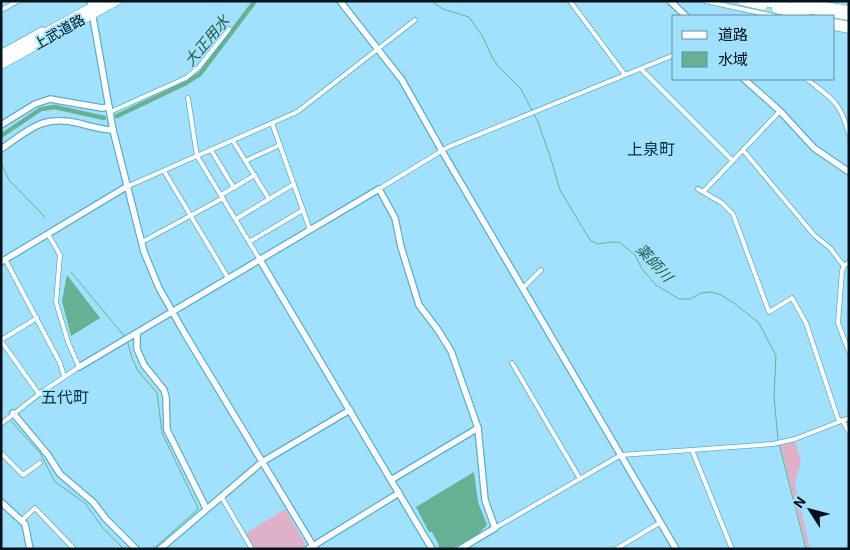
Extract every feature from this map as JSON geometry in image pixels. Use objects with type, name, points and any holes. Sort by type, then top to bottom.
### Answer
[{"type":"highway","name":"上武道路","points":[[1,65],[102,1]]},
{"type":"highway","name":"上武道路","points":[[1,57],[91,8],[116,1]]},
{"type":"highway","points":[[742,1],[802,15]]},
{"type":"highway","points":[[757,1],[849,16]]},
{"type":"highway","points":[[796,1],[849,10]]},
{"type":"highway","points":[[835,23],[849,26]]},
{"type":"street","points":[[1,10],[18,1]]},
{"type":"street","points":[[340,1],[402,80],[676,549]]},
{"type":"street","points":[[570,1],[625,75]]},
{"type":"street","points":[[670,1],[685,15]]},
{"type":"street","points":[[705,1],[765,14]]},
{"type":"street","points":[[91,8],[113,130],[126,187],[142,242],[159,288],[312,548],[399,493]]},
{"type":"street","points":[[64,376],[60,363],[37,318],[3,260],[126,187],[297,112],[415,20]]},
{"type":"street","points":[[835,28],[849,31]]},
{"type":"street","points":[[1,52],[42,29],[45,33]]},
{"type":"street","points":[[1,125],[35,104],[50,99],[109,109],[186,78],[199,67],[229,29]]},
{"type":"street","points":[[1,424],[64,376],[442,151],[672,56]]},
{"type":"street","points":[[641,69],[733,161]]},
{"type":"street","points":[[747,80],[780,111],[814,148],[849,172]]},
{"type":"street","points":[[808,80],[835,100],[841,110],[849,134]]},
{"type":"street","points":[[188,98],[197,156],[432,549]]},
{"type":"street","points":[[703,192],[780,111]]},
{"type":"street","points":[[1,149],[38,125],[53,120],[64,120],[113,130]]},
{"type":"street","points":[[272,123],[310,230]]},
{"type":"street","points":[[233,141],[269,199]]},
{"type":"street","points":[[246,161],[280,145]]},
{"type":"street","points":[[211,150],[234,188]]},
{"type":"street","points":[[743,150],[814,235],[830,248],[844,266]]},
{"type":"street","points":[[164,171],[229,279]]},
{"type":"street","points":[[142,242],[191,216],[255,175]]},
{"type":"street","points":[[236,219],[294,184]]},
{"type":"street","points":[[379,189],[394,214],[401,247],[419,305],[451,351],[478,428],[485,500],[495,528]]},
{"type":"street","points":[[698,189],[722,203],[733,214],[769,312],[792,298],[806,323],[838,419],[843,421],[849,433]]},
{"type":"street","points":[[249,242],[302,210]]},
{"type":"street","points":[[48,233],[60,255],[56,302],[68,342],[79,367]]},
{"type":"street","points":[[849,262],[842,271],[838,323],[849,352]]},
{"type":"street","points":[[523,288],[541,270]]},
{"type":"street","points":[[37,318],[1,340],[39,394]]},
{"type":"street","points":[[137,334],[137,349],[144,365],[164,390],[167,430],[206,508]]},
{"type":"street","points":[[512,363],[580,479]]},
{"type":"street","points":[[160,549],[262,462],[350,410]]},
{"type":"street","points":[[13,413],[48,455],[60,474],[93,502],[106,519],[136,549]]},
{"type":"street","points":[[464,548],[621,455],[773,444],[795,439],[849,418]]},
{"type":"street","points":[[391,480],[478,428]]},
{"type":"street","points":[[692,450],[732,549]]},
{"type":"street","points":[[1,452],[23,475],[40,463]]},
{"type":"street","points":[[221,496],[252,549]]},
{"type":"street","points":[[1,502],[22,520],[28,530],[30,549]]},
{"type":"street","points":[[22,520],[35,508],[74,549]]},
{"type":"street","points":[[616,549],[661,522]]},
{"type":"shaded area","points":[[795,441],[801,461],[795,483],[810,549],[807,549],[780,445]]},
{"type":"shaded area","points":[[285,509],[305,543],[304,547],[301,549],[254,549],[245,534]]},
{"type":"water","points":[[67,275],[100,318],[71,336],[62,301]]},
{"type":"water","points":[[474,472],[478,502],[487,525],[477,535],[452,549],[438,549],[439,545],[432,532],[429,532],[416,507]]},
{"type":"waterway","name":"大正用水","points":[[117,116],[184,84],[200,74],[255,1]]},
{"type":"waterway","name":"薬師川","points":[[431,1],[443,9],[469,17],[483,37],[498,66],[521,89],[538,122],[560,190],[590,240],[597,244],[619,242],[635,255],[642,269],[656,285],[679,299],[690,299],[701,293],[711,292],[721,295],[734,303],[759,323],[776,356],[774,396],[778,440]]},
{"type":"waterway","name":"大正用水","points":[[1,136],[41,109],[55,107],[104,118]]},
{"type":"waterway","points":[[1,163],[9,180],[44,218]]},
{"type":"waterway","points":[[71,272],[125,337]]},
{"type":"waterway","points":[[127,340],[138,371],[157,393],[162,433],[198,508],[153,549]]},
{"type":"waterway","points":[[11,421],[40,453],[55,482],[85,503],[102,527],[124,549]]},
{"type":"waterway","name":"薬師川","points":[[779,444],[806,549]]},
{"type":"district","name":"上泉町","points":[[651,149]]},
{"type":"district","name":"五代町","points":[[65,397]]}]
